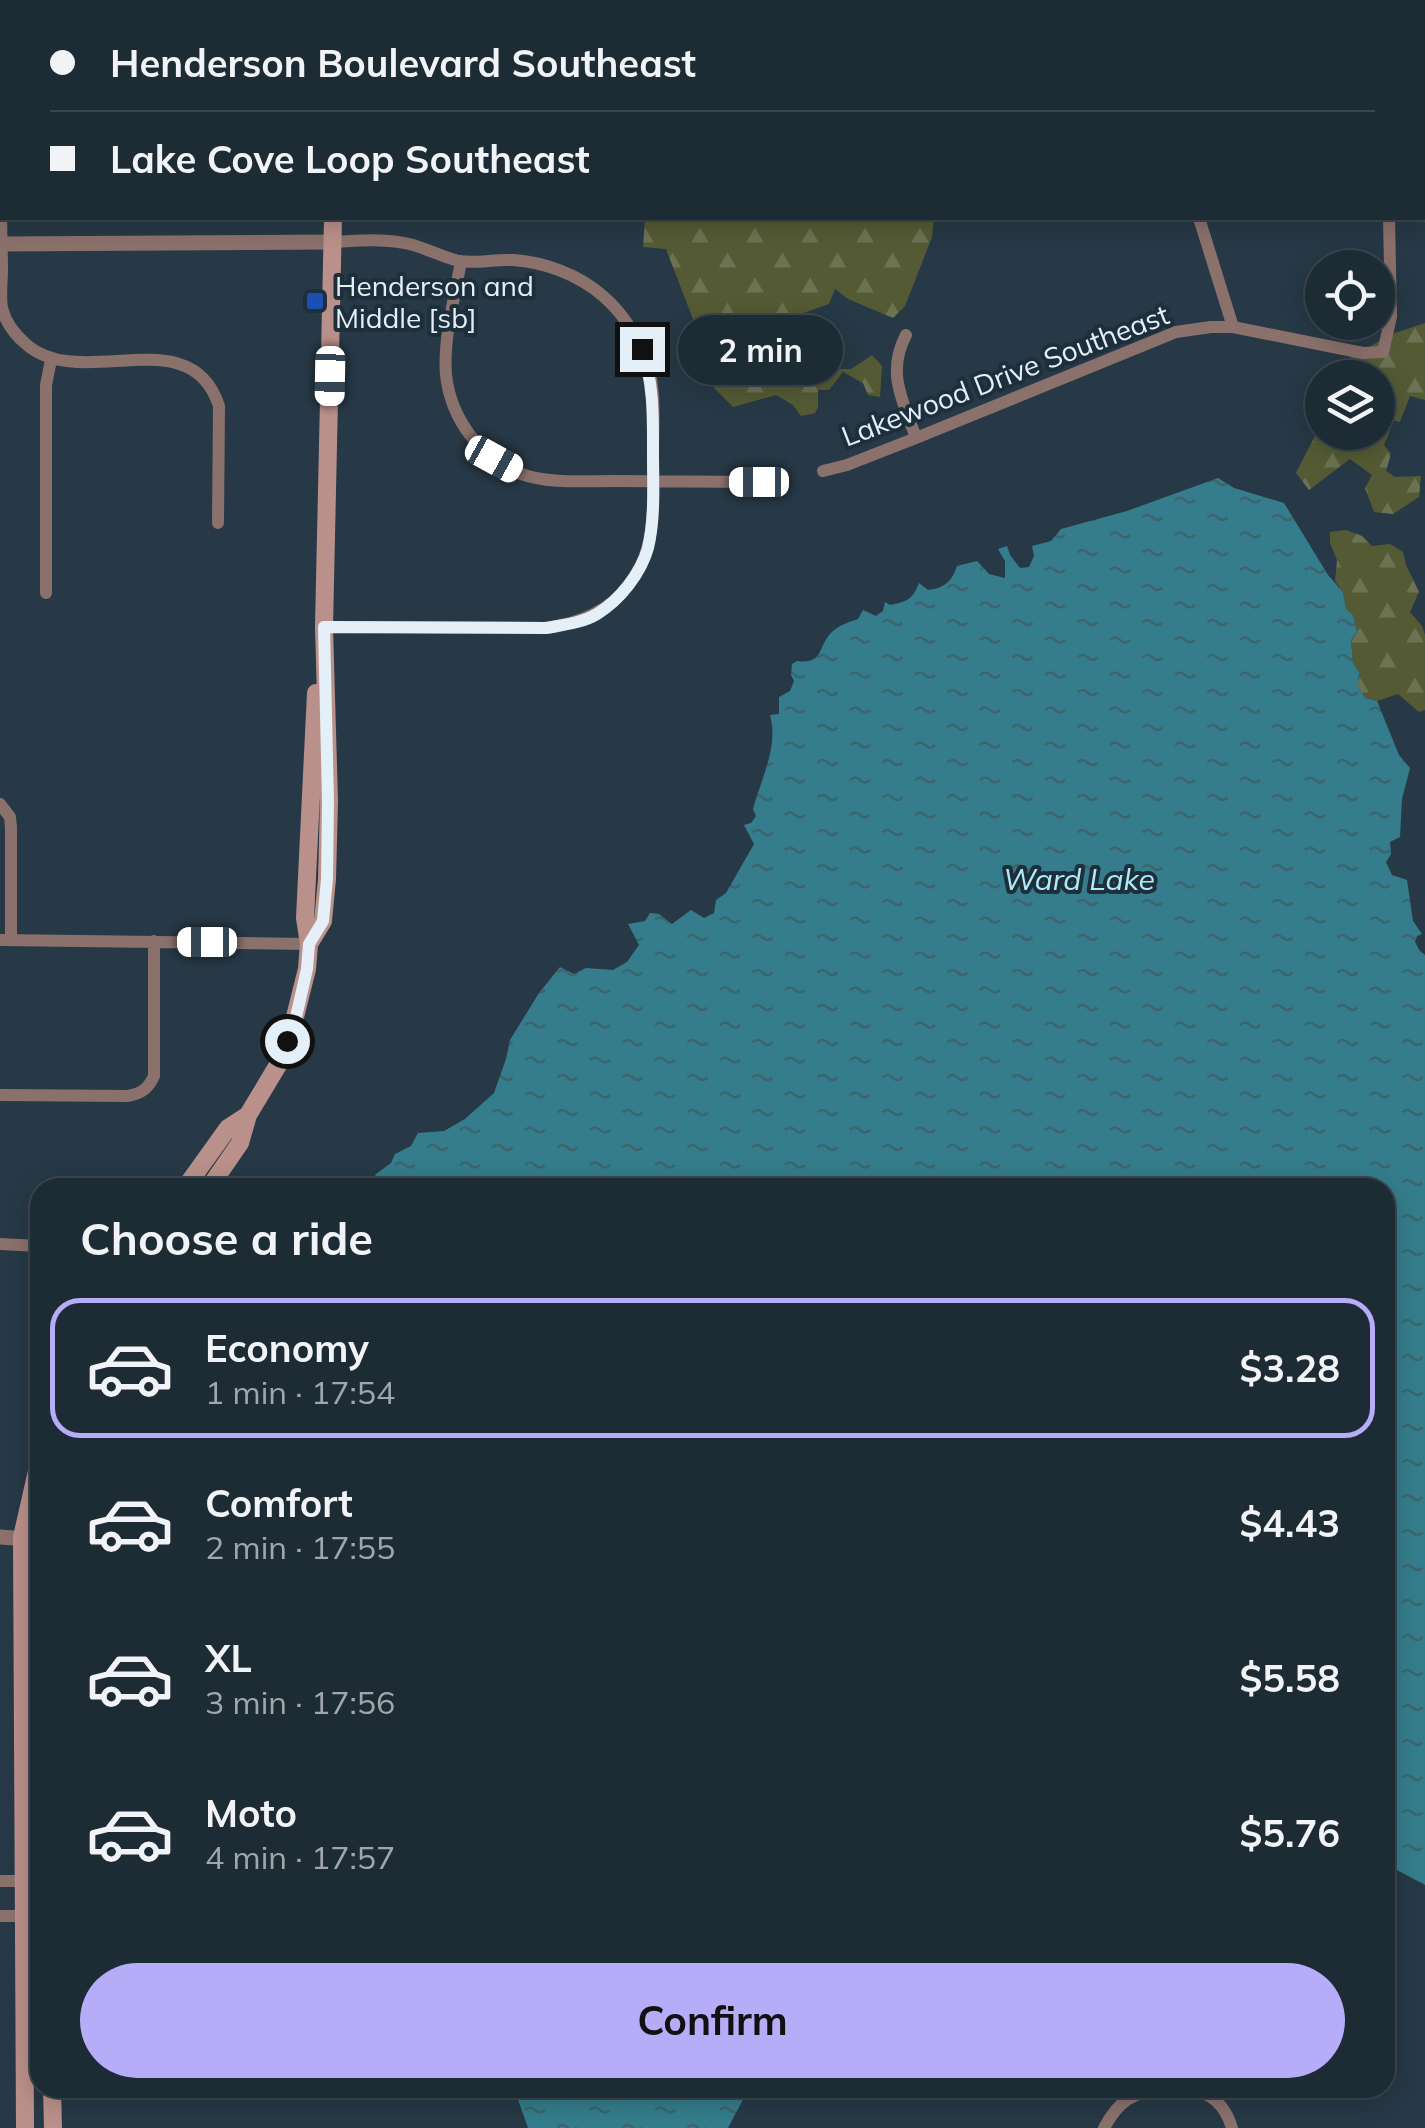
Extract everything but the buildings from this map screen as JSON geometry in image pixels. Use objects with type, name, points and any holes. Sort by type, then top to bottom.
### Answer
[{"type":"main road","points":[[216,1178],[240,1142],[248,1115],[278,1065],[296,1017],[307,969],[305,918],[317,663],[324,627],[333,220]]},
{"type":"main road","points":[[192,1178],[228,1128],[248,1115]]},
{"type":"main road","points":[[25,2128],[30,1996]]},
{"type":"main road","points":[[52,2098],[53,2128]]},
{"type":"street","points":[[1200,220],[1233,328]]},
{"type":"street","name":"Lakewood Drive Southeast","points":[[824,471],[916,438],[1176,332],[1233,328],[1363,353],[1383,352],[1391,317],[1389,220]]},
{"type":"street","points":[[218,523],[219,406],[214,391],[192,369],[174,362],[75,362],[38,354],[12,332],[2,307],[1,244],[391,240],[462,261],[515,260],[552,267],[602,296],[631,328],[649,370],[653,393],[648,548],[628,586],[597,614],[574,624],[546,628],[324,627]]},
{"type":"street","points":[[462,261],[446,375],[453,403],[470,438],[494,459],[522,474],[556,480],[759,482]]},
{"type":"street","points":[[906,335],[897,352],[896,379],[916,438]]},
{"type":"street","points":[[46,593],[46,386],[52,360]]},
{"type":"street","points":[[0,804],[12,827],[6,940],[309,944]]},
{"type":"street","points":[[0,1096],[128,1096],[150,1086],[154,1076],[154,941]]},
{"type":"street","points":[[0,1244],[30,1246]]},
{"type":"street","points":[[0,1538],[30,1539]]},
{"type":"street","points":[[0,1881],[30,1881]]},
{"type":"street","points":[[0,1916],[30,1916]]},
{"type":"street","points":[[1104,2128],[1115,2108],[1129,2098]]},
{"type":"street","points":[[1213,2098],[1228,2113],[1232,2128]]},
{"type":"green space","points":[[645,220],[934,220],[932,237],[905,306],[893,318],[848,299],[835,289],[829,304],[775,323],[781,348],[818,369],[851,369],[872,355],[882,366],[880,397],[868,395],[863,383],[843,372],[829,390],[818,390],[815,413],[801,416],[793,405],[776,395],[733,407],[708,382],[713,371],[666,249],[643,247]]},
{"type":"green space","points":[[1425,323],[1425,400],[1410,396],[1400,422],[1395,421],[1395,360],[1346,360],[1381,340],[1395,340],[1395,333]]},
{"type":"green space","points":[[1308,450],[1388,450],[1391,454],[1386,471],[1395,477],[1421,476],[1419,497],[1393,514],[1374,512],[1365,488],[1372,475],[1350,459],[1309,490],[1296,473]]},
{"type":"green space","points":[[1346,530],[1362,536],[1372,546],[1390,544],[1403,552],[1419,592],[1410,612],[1425,635],[1425,710],[1419,712],[1398,694],[1377,701],[1365,698],[1358,686],[1359,672],[1353,663],[1351,640],[1357,632],[1353,615],[1346,610],[1343,592],[1335,581],[1337,560],[1330,543],[1330,532]]},
{"type":"water","name":"Ward Lake","points":[[1218,478],[1234,488],[1284,503],[1328,575],[1343,592],[1357,632],[1351,640],[1353,663],[1359,672],[1358,686],[1365,698],[1377,701],[1399,755],[1410,768],[1402,799],[1400,837],[1390,842],[1391,854],[1386,862],[1392,875],[1407,880],[1413,921],[1422,934],[1415,942],[1425,955],[1425,1885],[1395,1870],[1395,1178],[374,1178],[395,1154],[411,1146],[418,1133],[444,1131],[465,1119],[494,1093],[510,1040],[560,967],[574,974],[586,968],[613,970],[627,962],[639,945],[628,924],[645,921],[650,913],[659,914],[672,924],[691,910],[704,918],[714,913],[716,900],[726,893],[754,844],[744,825],[756,816],[753,809],[771,750],[770,715],[779,714],[779,697],[790,691],[794,681],[792,664],[816,657],[833,631],[858,619],[863,610],[876,616],[883,611],[885,602],[890,605],[909,599],[919,583],[928,590],[943,586],[957,566],[977,561],[989,574],[1005,578],[1005,561],[998,549],[1007,546],[1020,568],[1029,567],[1034,556],[1032,546],[1051,541],[1061,529],[1127,511]]},
{"type":"water","points":[[518,2098],[744,2098],[728,2128],[528,2128]]},
{"type":"place","name":"Henderson and Middle [sb]","points":[[315,301]]},
{"type":"route","points":[[287,1041],[307,969],[309,944],[323,921],[327,879],[324,627],[546,628],[574,624],[597,614],[628,586],[648,548],[653,393],[642,349]]}]
